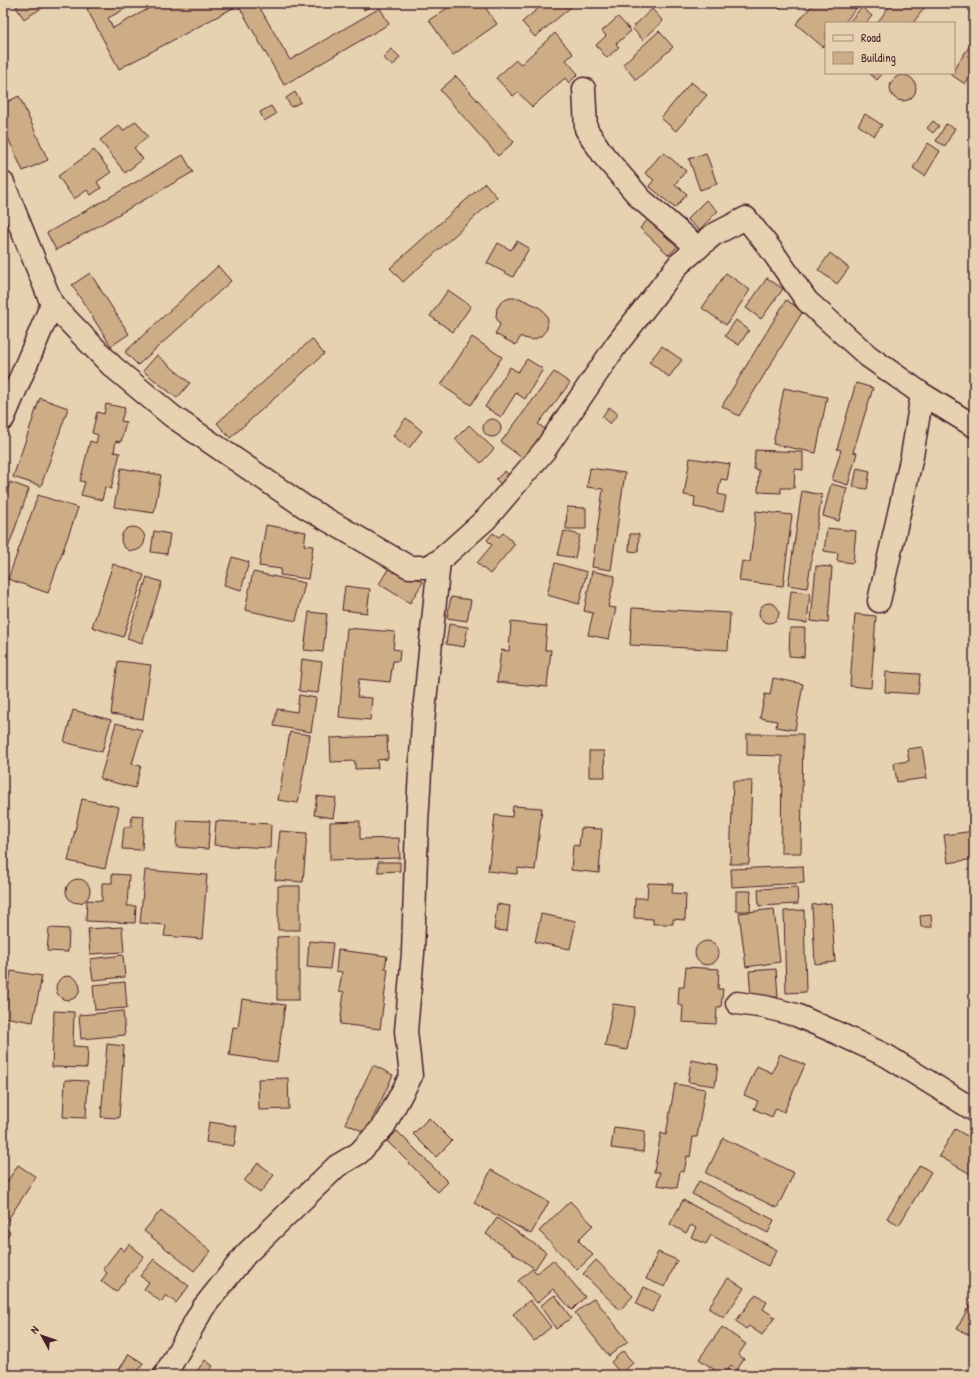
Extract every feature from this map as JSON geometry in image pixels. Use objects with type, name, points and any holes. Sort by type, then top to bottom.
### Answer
[{"type":"street","points":[[584,89],[586,129],[604,156],[641,199],[698,248]]},
{"type":"street","points":[[3,183],[52,304],[112,366],[172,416],[305,507],[409,567],[427,567],[439,561],[486,519],[544,451],[622,338],[679,264],[713,235],[746,218],[772,251],[807,301],[868,356],[922,394],[974,426]]},
{"type":"street","points":[[3,419],[52,304]]},
{"type":"street","points":[[879,601],[912,456],[922,394]]},
{"type":"street","points":[[165,1375],[203,1308],[246,1254],[338,1166],[359,1153],[384,1126],[411,1076],[406,1031],[413,953],[423,722],[439,561]]},
{"type":"street","points":[[737,1003],[765,1007],[796,1015],[835,1032],[887,1056],[974,1110]]},
{"type":"building","points":[[22,3],[50,3],[24,19],[16,7]]},
{"type":"building","points":[[98,3],[136,3],[108,18],[113,28],[159,3],[233,3],[235,7],[119,69],[87,9]]},
{"type":"building","points":[[237,3],[257,3],[290,60],[380,8],[389,24],[284,85]]},
{"type":"building","points":[[359,3],[376,3],[364,10]]},
{"type":"building","points":[[455,3],[482,3],[497,24],[453,55],[429,20]]},
{"type":"building","points":[[545,3],[567,3],[571,7],[535,37],[522,22]]},
{"type":"building","points":[[587,3],[597,3],[591,8]]},
{"type":"building","points":[[773,3],[784,3],[779,9]]},
{"type":"building","points":[[814,3],[860,4],[845,22],[825,22],[825,45],[823,47],[796,24]]},
{"type":"building","points":[[892,3],[928,3],[914,22],[878,22]]},
{"type":"building","points":[[862,7],[872,16],[867,22],[849,22]]},
{"type":"building","points":[[652,9],[663,21],[643,40],[632,28]]},
{"type":"building","points":[[618,17],[631,31],[616,44],[619,47],[607,58],[596,45],[606,36],[602,31]]},
{"type":"building","points":[[659,31],[673,47],[636,80],[623,64]]},
{"type":"building","points":[[555,33],[573,54],[566,60],[578,74],[569,83],[565,78],[532,107],[518,92],[513,96],[496,78],[516,60],[521,64]]},
{"type":"building","points":[[971,44],[974,46],[974,73],[973,72],[965,84],[950,74],[955,74],[955,68]]},
{"type":"building","points":[[391,49],[400,57],[393,66],[383,58]]},
{"type":"building","points":[[870,74],[882,74],[877,80]]},
{"type":"building","points":[[903,75],[912,79],[916,88],[912,97],[903,101],[894,97],[890,88],[894,79]]},
{"type":"building","points":[[456,76],[514,142],[498,156],[440,90]]},
{"type":"building","points":[[691,82],[707,95],[676,131],[661,118]]},
{"type":"building","points":[[295,92],[301,102],[291,107],[286,98]]},
{"type":"building","points":[[19,96],[48,160],[23,171],[3,127],[3,104]]},
{"type":"building","points":[[271,106],[276,114],[264,121],[260,112]]},
{"type":"building","points":[[865,114],[882,125],[874,136],[858,125]]},
{"type":"building","points":[[136,121],[148,137],[134,148],[143,159],[125,173],[100,140],[119,125],[123,131]]},
{"type":"building","points":[[933,121],[939,126],[933,133],[927,128]]},
{"type":"building","points":[[946,124],[955,128],[945,146],[936,141]]},
{"type":"building","points":[[928,143],[940,151],[925,176],[913,168]]},
{"type":"building","points":[[94,150],[111,172],[97,182],[101,188],[91,195],[87,190],[74,199],[58,176]]},
{"type":"building","points":[[663,152],[686,171],[675,184],[687,194],[675,208],[649,186],[654,180],[645,173]]},
{"type":"building","points":[[706,153],[717,184],[700,190],[689,159]]},
{"type":"building","points":[[183,155],[193,172],[56,250],[47,233]]},
{"type":"building","points":[[485,183],[497,197],[403,282],[390,268]]},
{"type":"building","points":[[706,200],[718,211],[699,230],[687,219]]},
{"type":"building","points":[[654,213],[683,241],[669,255],[640,228]]},
{"type":"building","points":[[517,241],[529,248],[513,277],[487,263],[498,243],[511,250]]},
{"type":"building","points":[[830,253],[849,268],[837,284],[818,270]]},
{"type":"building","points":[[218,266],[231,281],[138,365],[125,352]]},
{"type":"building","points":[[90,273],[129,334],[111,346],[72,285]]},
{"type":"building","points":[[726,273],[750,290],[726,325],[702,308]]},
{"type":"building","points":[[767,278],[783,289],[761,319],[746,308]]},
{"type":"building","points":[[448,290],[471,306],[453,332],[430,316]]},
{"type":"building","points":[[510,298],[519,298],[537,306],[544,311],[548,319],[547,329],[541,336],[533,340],[521,336],[516,345],[495,334],[500,325],[496,317],[497,308],[502,301]]},
{"type":"building","points":[[786,300],[803,311],[739,416],[722,406]]},
{"type":"building","points":[[736,320],[749,330],[739,345],[725,336]]},
{"type":"building","points":[[472,337],[502,357],[471,405],[441,385]]},
{"type":"building","points":[[312,339],[324,354],[230,438],[217,423]]},
{"type":"building","points":[[662,346],[682,360],[669,377],[649,362]]},
{"type":"building","points":[[157,355],[190,383],[177,398],[143,371]]},
{"type":"building","points":[[527,359],[543,369],[525,399],[516,393],[501,417],[485,407],[510,367],[518,372]]},
{"type":"building","points":[[554,372],[570,383],[538,424],[549,432],[526,461],[501,442]]},
{"type":"building","points":[[856,383],[873,388],[853,452],[857,453],[848,485],[832,480],[841,450],[837,449]]},
{"type":"building","points":[[784,388],[827,397],[816,453],[773,444]]},
{"type":"building","points":[[40,398],[68,408],[41,486],[13,477]]},
{"type":"building","points":[[106,404],[125,408],[121,421],[126,422],[121,442],[116,441],[114,452],[120,453],[111,489],[105,487],[102,500],[81,495],[85,482],[80,481],[90,441],[96,443],[98,435],[92,433],[97,412],[104,414]]},
{"type":"building","points":[[609,407],[618,414],[610,424],[602,417]]},
{"type":"building","points":[[406,418],[422,431],[409,448],[393,436]]},
{"type":"building","points":[[492,419],[498,422],[501,428],[498,434],[492,437],[486,434],[483,428],[486,422]]},
{"type":"building","points":[[469,425],[494,449],[481,463],[455,439]]},
{"type":"building","points":[[755,450],[803,452],[803,470],[795,469],[794,488],[781,488],[781,493],[758,492],[759,470],[754,469]]},
{"type":"building","points":[[690,458],[730,464],[727,480],[721,479],[718,494],[726,496],[723,512],[694,507],[695,497],[684,495]]},
{"type":"building","points":[[121,468],[161,475],[154,513],[114,507]]},
{"type":"building","points":[[590,468],[625,473],[611,570],[592,567],[603,489],[587,487]]},
{"type":"building","points":[[857,468],[870,471],[867,489],[853,487]]},
{"type":"building","points":[[505,471],[513,480],[504,488],[496,479]]},
{"type":"building","points":[[10,482],[29,489],[3,562],[3,502]]},
{"type":"building","points":[[831,484],[847,488],[839,521],[823,516]]},
{"type":"building","points":[[802,491],[822,495],[807,588],[788,585]]},
{"type":"building","points":[[38,495],[78,508],[48,593],[8,579]]},
{"type":"building","points":[[567,507],[586,508],[586,529],[566,529]]},
{"type":"building","points":[[756,511],[792,515],[783,586],[739,581],[742,561],[750,562]]},
{"type":"building","points":[[266,525],[306,532],[304,545],[313,546],[308,579],[280,575],[281,569],[259,566]]},
{"type":"building","points":[[133,527],[141,531],[145,539],[141,547],[133,551],[125,547],[121,539],[125,531]]},
{"type":"building","points":[[827,528],[856,531],[853,563],[837,561],[838,553],[824,551]]},
{"type":"building","points":[[154,531],[170,534],[167,554],[151,552]]},
{"type":"building","points":[[564,531],[580,535],[575,558],[558,555]]},
{"type":"building","points":[[493,533],[499,537],[503,533],[515,544],[490,574],[477,563],[492,545],[487,540]]},
{"type":"building","points":[[630,534],[639,534],[638,552],[629,551]]},
{"type":"building","points":[[232,557],[249,562],[241,590],[224,585]]},
{"type":"building","points":[[392,563],[423,582],[410,603],[379,584]]},
{"type":"building","points":[[555,563],[587,572],[579,604],[547,595]]},
{"type":"building","points":[[113,564],[144,575],[123,637],[92,627]]},
{"type":"building","points":[[816,566],[832,567],[828,623],[811,621]]},
{"type":"building","points":[[592,571],[615,576],[608,607],[616,608],[609,639],[588,635],[593,613],[584,611]]},
{"type":"building","points":[[253,572],[305,583],[296,621],[245,610]]},
{"type":"building","points":[[147,577],[162,582],[142,643],[127,638]]},
{"type":"building","points":[[345,586],[370,589],[367,613],[342,610]]},
{"type":"building","points":[[791,591],[810,593],[807,623],[788,621]]},
{"type":"building","points":[[451,597],[471,600],[467,621],[447,618]]},
{"type":"building","points":[[769,603],[776,606],[779,613],[776,620],[769,623],[762,620],[759,613],[762,606]]},
{"type":"building","points":[[632,608],[730,613],[728,650],[630,645]]},
{"type":"building","points":[[309,612],[327,614],[323,652],[304,650]]},
{"type":"building","points":[[855,614],[876,616],[871,688],[850,686]]},
{"type":"building","points":[[511,622],[547,626],[545,650],[551,650],[547,687],[497,682],[501,650],[509,651]]},
{"type":"building","points":[[449,624],[468,627],[464,647],[446,644]]},
{"type":"building","points":[[347,628],[395,632],[393,649],[400,650],[399,661],[393,661],[390,682],[359,679],[357,697],[372,698],[370,720],[339,717]]},
{"type":"building","points":[[790,628],[805,628],[804,657],[789,656]]},
{"type":"building","points":[[302,659],[322,662],[318,693],[299,691]]},
{"type":"building","points":[[118,661],[151,665],[143,719],[111,714]]},
{"type":"building","points":[[886,672],[920,674],[918,694],[885,692]]},
{"type":"building","points":[[773,678],[803,684],[795,730],[776,727],[777,721],[760,718],[765,694],[770,695]]},
{"type":"building","points":[[299,695],[316,698],[311,732],[274,726],[277,709],[297,712]]},
{"type":"building","points":[[73,710],[111,720],[102,752],[64,742]]},
{"type":"building","points":[[116,723],[142,730],[132,764],[141,766],[135,788],[100,779]]},
{"type":"building","points":[[974,731],[974,753],[973,753],[970,732]]},
{"type":"building","points":[[290,732],[310,735],[298,803],[278,800]]},
{"type":"building","points":[[747,734],[803,734],[801,853],[781,853],[782,756],[747,755]]},
{"type":"building","points":[[387,736],[388,759],[377,760],[378,768],[355,769],[355,761],[331,762],[330,738]]},
{"type":"building","points":[[922,747],[927,778],[897,782],[894,763],[909,761],[907,749]]},
{"type":"building","points":[[589,751],[604,751],[605,777],[589,777]]},
{"type":"building","points":[[733,781],[752,781],[749,864],[730,864]]},
{"type":"building","points":[[317,796],[336,798],[333,818],[314,815]]},
{"type":"building","points":[[82,799],[119,807],[105,869],[68,861]]},
{"type":"building","points":[[513,806],[542,808],[535,870],[518,868],[517,874],[488,871],[495,815],[512,817]]},
{"type":"building","points":[[132,815],[144,816],[142,850],[122,849],[124,827],[131,827]]},
{"type":"building","points":[[178,820],[210,821],[208,849],[176,847]]},
{"type":"building","points":[[216,821],[271,824],[270,848],[214,845]]},
{"type":"building","points":[[360,821],[360,839],[399,838],[400,858],[330,860],[330,822]]},
{"type":"building","points":[[581,828],[602,829],[599,873],[571,870],[573,845],[579,846]]},
{"type":"building","points":[[280,831],[307,833],[303,882],[275,880]]},
{"type":"building","points":[[974,831],[974,859],[948,863],[944,835]]},
{"type":"building","points":[[378,862],[400,862],[400,871],[378,872]]},
{"type":"building","points":[[803,866],[804,883],[732,887],[731,869]]},
{"type":"building","points":[[145,870],[207,875],[202,939],[164,936],[166,925],[140,923]]},
{"type":"building","points":[[112,874],[129,875],[127,906],[136,906],[135,923],[86,921],[87,900],[102,901],[102,883],[112,883]]},
{"type":"building","points":[[78,879],[86,883],[90,891],[86,899],[78,903],[70,899],[66,891],[70,883]]},
{"type":"building","points":[[648,883],[673,884],[672,893],[686,894],[685,920],[673,919],[673,924],[653,924],[653,919],[634,918],[635,898],[647,898]]},
{"type":"building","points":[[278,886],[300,886],[300,930],[278,930]]},
{"type":"building","points":[[797,887],[798,904],[759,906],[758,889]]},
{"type":"building","points":[[736,891],[751,891],[750,911],[736,911]]},
{"type":"building","points":[[831,903],[835,962],[815,964],[812,905]]},
{"type":"building","points":[[497,904],[510,906],[507,931],[494,930]]},
{"type":"building","points":[[774,909],[780,962],[746,967],[739,913]]},
{"type":"building","points":[[804,910],[806,992],[786,993],[784,911]]},
{"type":"building","points":[[541,914],[576,921],[570,949],[535,942]]},
{"type":"building","points":[[931,915],[932,927],[921,927],[920,916]]},
{"type":"building","points":[[122,927],[124,952],[90,954],[88,929]]},
{"type":"building","points":[[49,928],[69,929],[68,952],[47,951]]},
{"type":"building","points":[[299,936],[299,1000],[277,1000],[277,937]]},
{"type":"building","points":[[309,941],[333,943],[330,969],[307,967]]},
{"type":"building","points":[[707,941],[712,942],[718,948],[718,958],[712,964],[707,965],[702,964],[696,958],[695,953],[696,948],[702,942]]},
{"type":"building","points":[[338,950],[387,956],[385,968],[388,969],[380,1029],[340,1024],[344,992],[339,991],[342,972],[336,971]]},
{"type":"building","points":[[123,955],[125,977],[93,980],[90,959]]},
{"type":"building","points":[[686,967],[719,969],[718,989],[723,989],[721,1007],[717,1007],[716,1024],[682,1022],[683,1006],[678,1005],[679,987],[684,987]]},
{"type":"building","points":[[776,969],[778,997],[751,998],[749,971]]},
{"type":"building","points":[[11,971],[42,976],[33,1022],[3,1017]]},
{"type":"building","points":[[68,976],[73,977],[79,983],[79,993],[73,999],[68,1000],[63,999],[57,993],[56,988],[57,983],[63,977]]},
{"type":"building","points":[[125,982],[127,1008],[95,1010],[93,985]]},
{"type":"building","points":[[242,999],[285,1005],[277,1062],[229,1055],[233,1027],[238,1028]]},
{"type":"building","points":[[613,1004],[635,1007],[627,1050],[605,1046]]},
{"type":"building","points":[[54,1011],[74,1012],[73,1046],[88,1047],[87,1068],[52,1067]]},
{"type":"building","points":[[123,1011],[125,1035],[81,1039],[79,1015]]},
{"type":"building","points":[[107,1044],[124,1046],[119,1118],[101,1117]]},
{"type":"building","points":[[780,1054],[805,1065],[784,1112],[776,1108],[772,1117],[754,1109],[758,1101],[744,1095],[757,1066],[772,1073]]},
{"type":"building","points":[[691,1060],[718,1065],[715,1086],[688,1082]]},
{"type":"building","points":[[373,1065],[393,1075],[366,1133],[345,1123]]},
{"type":"building","points":[[288,1078],[289,1109],[259,1110],[258,1079]]},
{"type":"building","points":[[65,1080],[88,1081],[86,1118],[63,1117]]},
{"type":"building","points":[[675,1084],[705,1089],[697,1137],[693,1137],[690,1157],[687,1156],[684,1172],[680,1171],[677,1188],[657,1185],[660,1172],[654,1172],[661,1133],[666,1135]]},
{"type":"building","points":[[429,1118],[452,1141],[436,1157],[413,1134]]},
{"type":"building","points":[[209,1122],[237,1126],[234,1146],[206,1142]]},
{"type":"building","points":[[614,1127],[645,1131],[643,1152],[611,1148]]},
{"type":"building","points":[[955,1129],[974,1140],[974,1176],[939,1156]]},
{"type":"building","points":[[397,1131],[448,1182],[438,1192],[387,1141]]},
{"type":"building","points":[[723,1138],[794,1173],[777,1208],[706,1173]]},
{"type":"building","points":[[258,1163],[274,1175],[260,1193],[244,1181]]},
{"type":"building","points":[[18,1165],[36,1177],[3,1227],[3,1188]]},
{"type":"building","points":[[920,1165],[931,1172],[899,1225],[887,1218]]},
{"type":"building","points":[[491,1170],[549,1202],[531,1234],[474,1203]]},
{"type":"building","points":[[699,1181],[774,1220],[768,1233],[692,1194]]},
{"type":"building","points":[[683,1200],[777,1250],[768,1266],[711,1235],[706,1244],[691,1237],[696,1228],[691,1225],[686,1233],[670,1224]]},
{"type":"building","points":[[570,1201],[593,1225],[578,1240],[593,1255],[577,1270],[539,1231]]},
{"type":"building","points":[[161,1210],[211,1251],[194,1271],[144,1231]]},
{"type":"building","points":[[497,1218],[546,1252],[535,1269],[486,1234]]},
{"type":"building","points":[[3,1227],[10,1232],[3,1242]]},
{"type":"building","points":[[129,1244],[144,1256],[116,1292],[101,1281],[107,1273],[103,1269],[120,1247],[124,1251]]},
{"type":"building","points":[[658,1252],[677,1260],[665,1287],[646,1279]]},
{"type":"building","points":[[154,1259],[189,1286],[176,1303],[166,1295],[161,1302],[144,1289],[149,1282],[140,1276]]},
{"type":"building","points":[[553,1260],[585,1297],[572,1310],[553,1289],[537,1303],[518,1281],[532,1269],[537,1273]]},
{"type":"building","points":[[596,1260],[633,1296],[620,1310],[583,1274]]},
{"type":"building","points":[[728,1278],[744,1288],[724,1318],[708,1308]]},
{"type":"building","points":[[644,1287],[661,1295],[652,1312],[636,1304]]},
{"type":"building","points":[[756,1294],[767,1302],[763,1309],[775,1317],[762,1335],[749,1326],[746,1329],[736,1321]]},
{"type":"building","points":[[555,1295],[571,1318],[556,1329],[540,1306]]},
{"type":"building","points":[[974,1296],[974,1337],[957,1329]]},
{"type":"building","points":[[594,1298],[628,1341],[609,1356],[575,1313]]},
{"type":"building","points":[[530,1300],[551,1327],[534,1341],[513,1314]]},
{"type":"building","points":[[722,1327],[746,1344],[738,1355],[744,1359],[737,1370],[731,1365],[724,1375],[699,1359]]},
{"type":"building","points":[[623,1351],[633,1363],[621,1374],[611,1362]]},
{"type":"building","points":[[129,1354],[143,1363],[136,1375],[121,1375],[117,1373]]},
{"type":"building","points":[[205,1360],[213,1366],[206,1375],[194,1375]]}]
